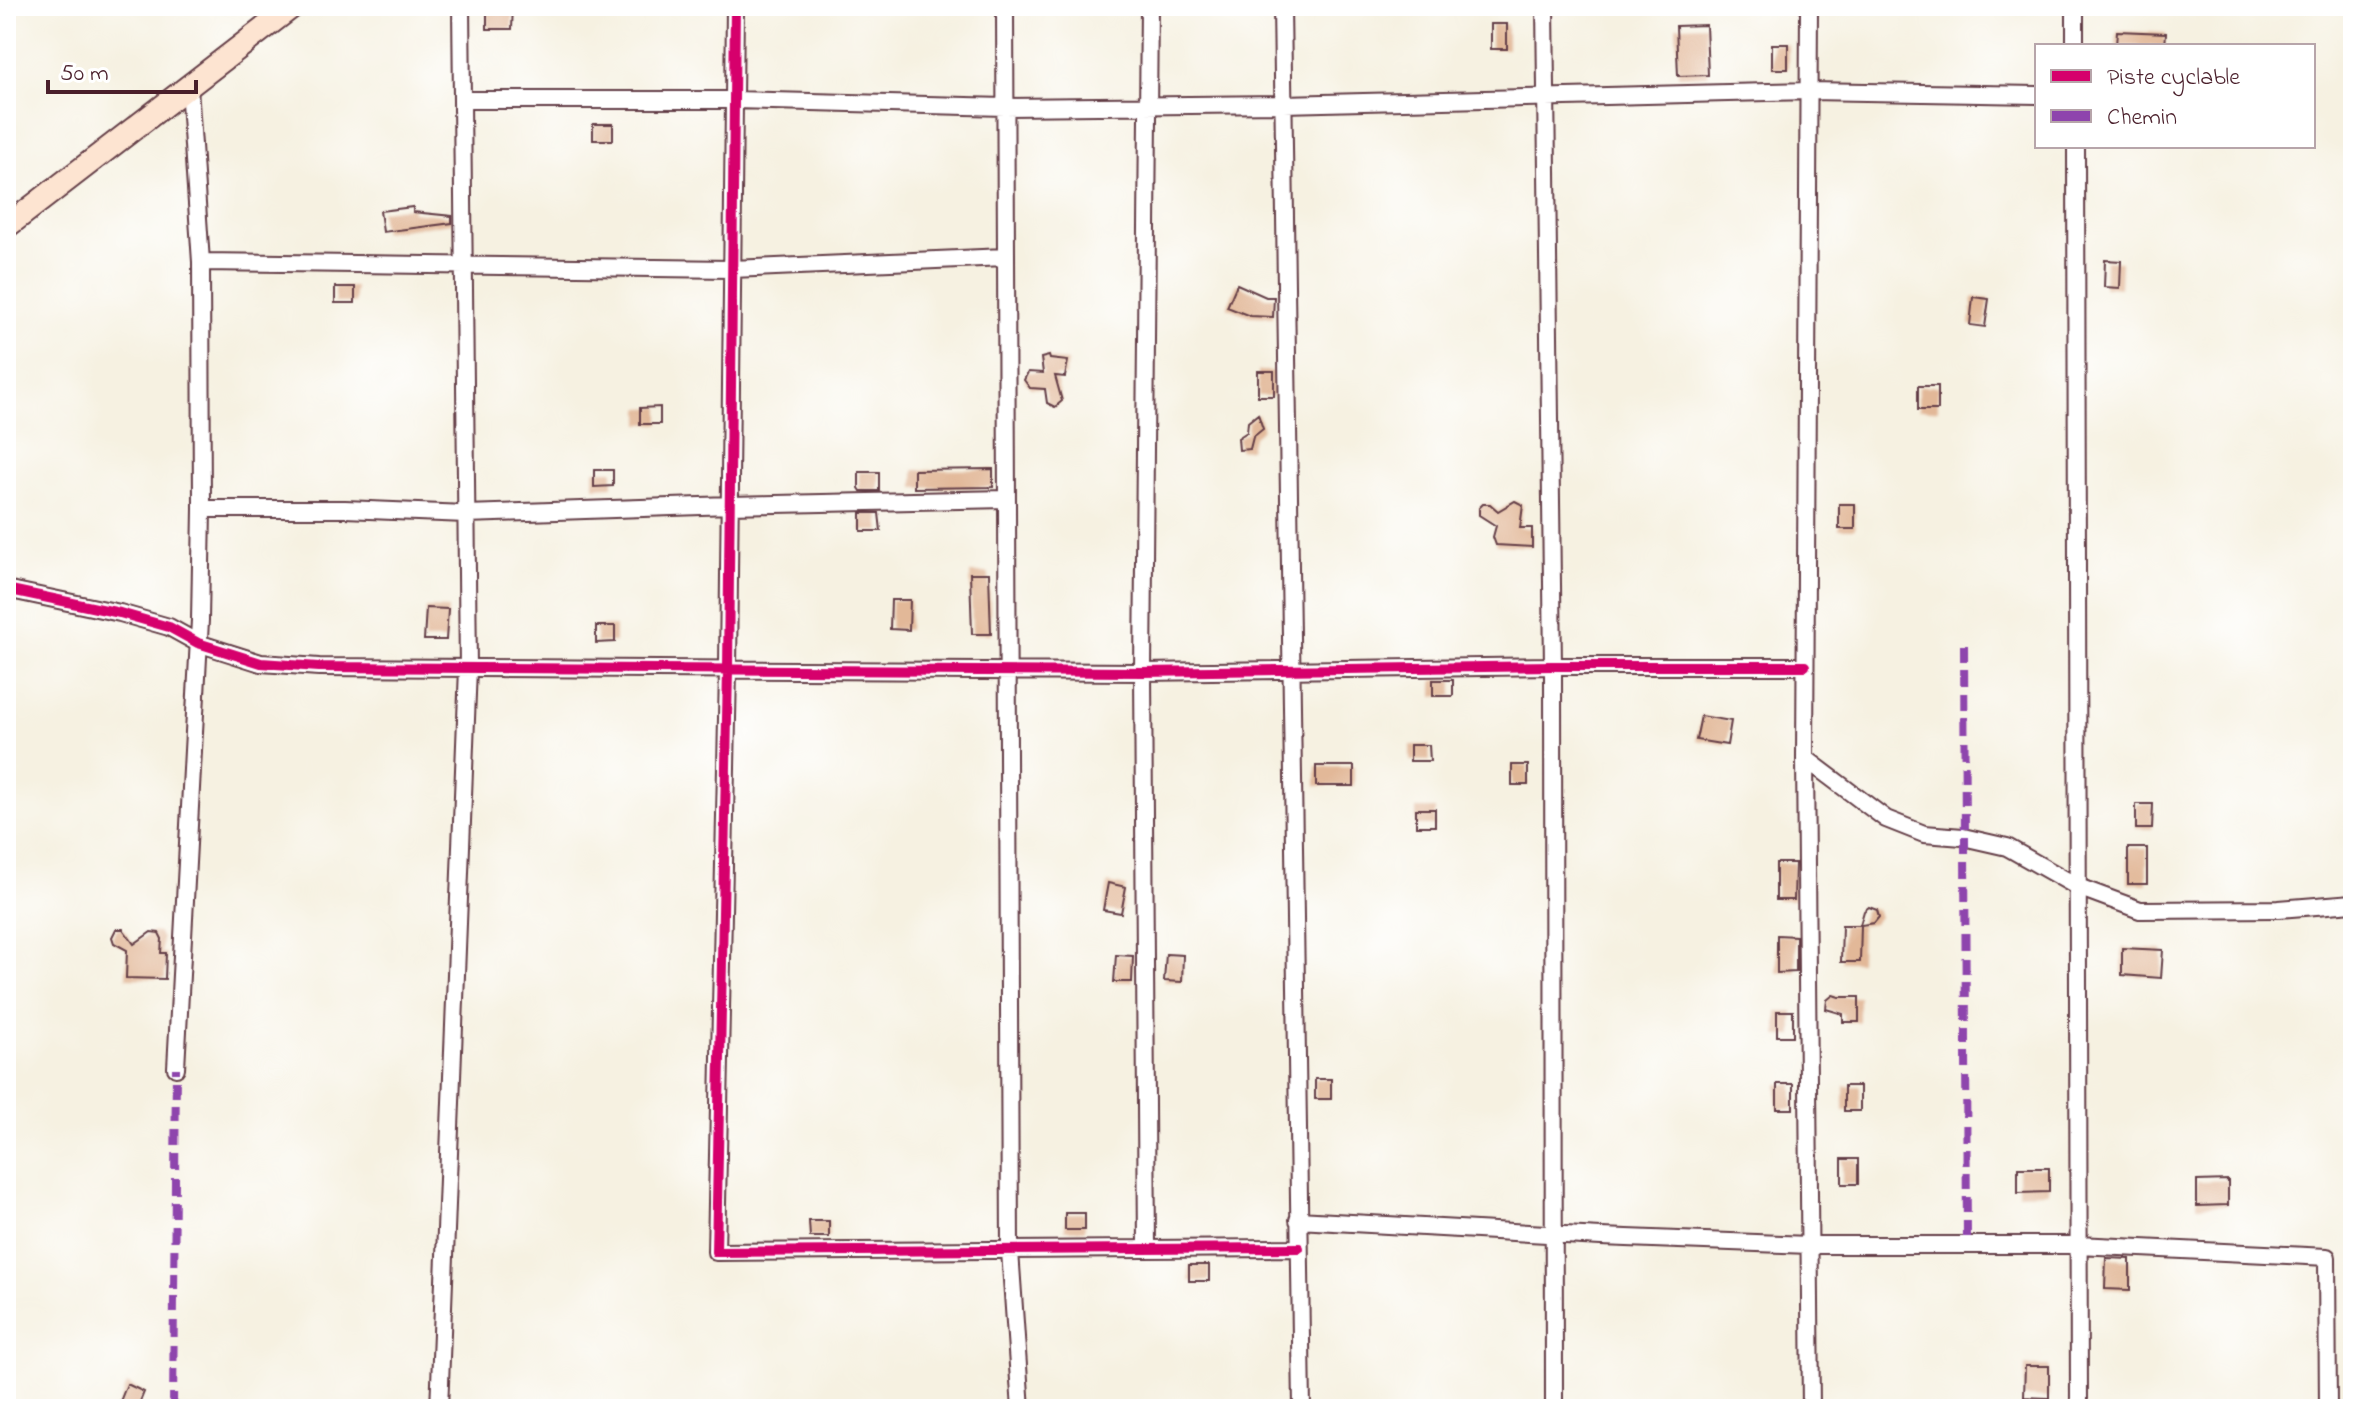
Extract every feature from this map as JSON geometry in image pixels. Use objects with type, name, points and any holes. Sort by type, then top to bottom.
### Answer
[{"type":"main road","points":[[6,227],[293,6]]},
{"type":"street","points":[[439,1409],[468,668],[461,6]]},
{"type":"street","points":[[735,6],[728,670],[716,1252],[1299,1248]]},
{"type":"street","points":[[1005,6],[1010,1251],[1021,1409]]},
{"type":"street","points":[[1147,1249],[1143,672],[1149,6]]},
{"type":"street","points":[[1282,6],[1302,1409]]},
{"type":"street","points":[[1545,6],[1553,666],[1554,1409]]},
{"type":"street","points":[[1809,6],[1805,758],[1811,1409]]},
{"type":"street","points":[[2075,6],[2075,44]]},
{"type":"street","points":[[176,1068],[202,509],[201,262],[189,87]]},
{"type":"street","points":[[462,100],[734,100],[1005,107],[1283,104],[1809,91],[2035,95]]},
{"type":"street","points":[[2076,148],[2079,1409]]},
{"type":"street","points":[[201,262],[732,269],[1005,257]]},
{"type":"street","points":[[202,509],[345,509],[466,514],[1006,499]]},
{"type":"street","points":[[6,589],[120,613],[169,627],[198,643],[261,663],[319,667],[1143,672],[1291,668],[1805,666]]},
{"type":"street","points":[[1805,758],[1886,819],[1924,834],[1963,837],[2007,847],[2078,887],[2140,910],[2279,909],[2353,903]]},
{"type":"street","points":[[1298,1220],[1810,1245],[2078,1245],[2327,1257],[2328,1409]]},
{"type":"building","points":[[487,6],[513,6],[512,29],[487,29]]},
{"type":"building","points":[[1491,24],[1507,24],[1507,49],[1491,49]]},
{"type":"building","points":[[1706,25],[1708,75],[1678,76],[1676,26]]},
{"type":"building","points":[[2117,31],[2166,33],[2165,44],[2116,44]]},
{"type":"building","points":[[1772,44],[1788,44],[1788,69],[1772,69]]},
{"type":"building","points":[[593,124],[613,124],[613,140],[593,140]]},
{"type":"building","points":[[413,207],[413,212],[452,216],[452,223],[383,232],[380,211]]},
{"type":"building","points":[[2105,260],[2121,261],[2120,288],[2104,287]]},
{"type":"building","points":[[1237,284],[1266,297],[1274,297],[1273,317],[1250,316],[1227,307]]},
{"type":"building","points":[[335,287],[355,287],[355,303],[335,303]]},
{"type":"building","points":[[1973,297],[1989,299],[1985,327],[1970,325]]},
{"type":"building","points":[[1049,356],[1050,359],[1068,361],[1065,377],[1055,376],[1062,401],[1055,407],[1047,403],[1045,389],[1030,388],[1024,380],[1028,372],[1043,373],[1041,358]]},
{"type":"building","points":[[1258,371],[1274,371],[1274,396],[1258,396]]},
{"type":"building","points":[[1918,386],[1938,386],[1938,410],[1918,410]]},
{"type":"building","points":[[660,407],[660,424],[640,424],[640,408]]},
{"type":"building","points":[[1258,414],[1263,429],[1253,437],[1250,449],[1239,450],[1238,438],[1247,432],[1248,422]]},
{"type":"building","points":[[993,469],[993,487],[914,488],[914,470]]},
{"type":"building","points":[[594,470],[613,470],[613,486],[594,487]]},
{"type":"building","points":[[859,472],[879,472],[879,491],[861,491]]},
{"type":"building","points":[[1515,501],[1523,505],[1520,528],[1532,528],[1532,547],[1496,545],[1493,537],[1496,526],[1479,515],[1483,504],[1490,504],[1498,511]]},
{"type":"building","points":[[1839,504],[1855,504],[1855,529],[1839,529]]},
{"type":"building","points":[[861,513],[879,513],[881,531],[861,531]]},
{"type":"building","points":[[970,573],[989,573],[991,634],[972,634]]},
{"type":"building","points":[[891,600],[910,600],[909,630],[890,629]]},
{"type":"building","points":[[426,608],[448,609],[446,640],[424,640]]},
{"type":"building","points":[[596,626],[615,626],[615,642],[596,643]]},
{"type":"building","points":[[1433,680],[1453,680],[1453,696],[1433,696]]},
{"type":"building","points":[[1701,716],[1731,721],[1727,745],[1696,740]]},
{"type":"building","points":[[1410,745],[1429,745],[1430,761],[1410,761]]},
{"type":"building","points":[[1512,765],[1528,765],[1528,785],[1512,785]]},
{"type":"building","points":[[1316,766],[1354,766],[1354,786],[1316,786]]},
{"type":"building","points":[[2136,804],[2153,804],[2152,829],[2136,829]]},
{"type":"building","points":[[1416,809],[1435,809],[1435,826],[1416,826]]},
{"type":"building","points":[[2128,848],[2147,848],[2147,884],[2128,884]]},
{"type":"building","points":[[1776,863],[1795,863],[1794,900],[1776,900]]},
{"type":"building","points":[[1108,883],[1126,887],[1121,913],[1103,910]]},
{"type":"building","points":[[1869,907],[1877,910],[1879,917],[1874,923],[1861,925],[1860,962],[1841,962],[1842,925],[1860,925],[1864,911]]},
{"type":"building","points":[[116,929],[123,929],[134,944],[151,932],[159,933],[161,953],[166,953],[165,979],[126,978],[127,950],[114,943],[112,937]]},
{"type":"building","points":[[1777,935],[1796,936],[1796,972],[1777,973]]},
{"type":"building","points":[[2122,948],[2163,950],[2161,978],[2122,975]]},
{"type":"building","points":[[1166,954],[1183,955],[1182,982],[1164,981]]},
{"type":"building","points":[[1116,955],[1133,956],[1132,982],[1114,982]]},
{"type":"building","points":[[1833,995],[1859,997],[1859,1022],[1843,1022],[1843,1014],[1826,1009],[1827,1000]]},
{"type":"building","points":[[1777,1011],[1793,1011],[1793,1036],[1777,1036]]},
{"type":"building","points":[[1315,1079],[1331,1079],[1331,1099],[1315,1099]]},
{"type":"building","points":[[1777,1084],[1793,1084],[1793,1109],[1777,1109]]},
{"type":"building","points":[[1844,1086],[1860,1086],[1860,1111],[1844,1111]]},
{"type":"building","points":[[1842,1159],[1858,1159],[1858,1184],[1842,1184]]},
{"type":"building","points":[[2018,1168],[2049,1168],[2049,1192],[2018,1193]]},
{"type":"building","points":[[2228,1180],[2228,1205],[2197,1206],[2197,1181]]},
{"type":"building","points":[[1065,1213],[1085,1213],[1085,1230],[1065,1230]]},
{"type":"building","points":[[809,1221],[829,1221],[829,1237],[810,1237]]},
{"type":"building","points":[[2106,1258],[2130,1259],[2130,1290],[2105,1289]]},
{"type":"building","points":[[1189,1265],[1209,1265],[1209,1281],[1189,1281]]},
{"type":"building","points":[[2025,1366],[2049,1366],[2049,1398],[2024,1397]]},
{"type":"building","points":[[127,1384],[144,1392],[137,1409],[117,1409]]},
{"type":"marked path","points":[[1964,645],[1967,1245]]},
{"type":"marked path","points":[[173,1409],[176,1068]]},
{"type":"cycle path","points":[[735,6],[728,670],[716,1252],[1299,1248]]},
{"type":"cycle path","points":[[6,589],[120,613],[169,627],[198,643],[261,663],[319,667],[1143,672],[1805,666]]}]
